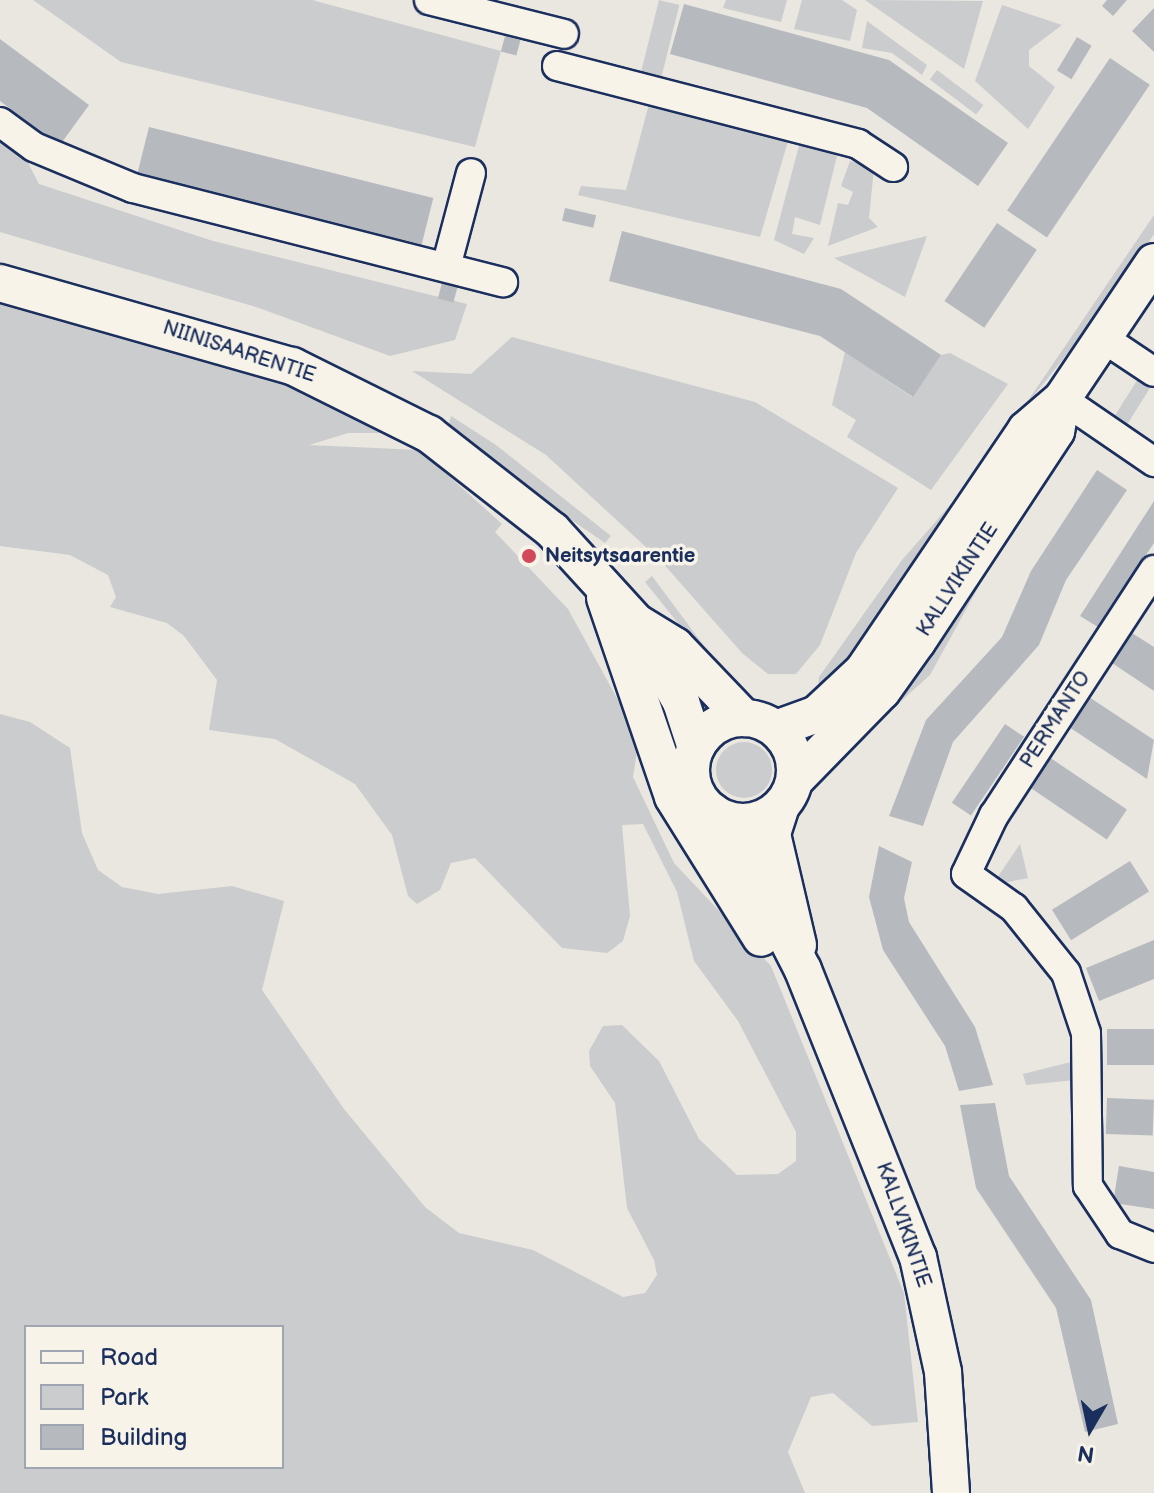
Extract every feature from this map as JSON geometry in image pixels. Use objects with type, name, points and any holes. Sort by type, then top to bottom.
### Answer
[{"type":"main road","name":"KALLVIKINTIE","points":[[760,723],[824,709],[863,671],[1034,418],[1062,399],[1154,262]]},
{"type":"main road","name":"NIINISAARENTIE","points":[[0,283],[264,356],[373,402],[488,474],[598,577],[636,622],[686,713],[696,748]]},
{"type":"main road","name":"KALLVIKINTIE","points":[[803,970],[772,834],[788,793],[882,691],[917,642],[1056,431],[1062,399]]},
{"type":"main road","points":[[598,577],[688,825],[761,939],[803,970]]},
{"type":"main road","name":"NIINISAARENTIE","points":[[636,622],[675,646],[760,723]]},
{"type":"main road","points":[[760,723],[792,752],[788,793],[756,820],[713,812],[693,783],[696,748],[716,726],[760,723]]},
{"type":"main road","name":"KALLVIKINTIE","points":[[713,812],[736,839],[803,970],[918,1257],[943,1372],[951,1493]]},
{"type":"street","points":[[429,0],[564,34]]},
{"type":"street","points":[[557,66],[858,144],[893,167]]},
{"type":"street","points":[[0,122],[34,147],[133,188],[503,282]]},
{"type":"street","points":[[446,267],[471,173]]},
{"type":"street","points":[[1103,338],[1154,372]]},
{"type":"street","points":[[1062,399],[1154,462]]},
{"type":"street","name":"PERMANTO","points":[[1154,570],[994,815],[966,874],[1014,908],[1066,973],[1086,1033],[1088,1186],[1120,1234],[1154,1248]]},
{"type":"green space","points":[[33,0],[312,0],[501,51],[475,147],[121,62]]},
{"type":"green space","points":[[659,0],[679,5],[660,83],[640,78]]},
{"type":"green space","points":[[726,0],[787,0],[781,22],[723,8]]},
{"type":"green space","points":[[802,0],[842,0],[857,10],[850,41],[794,29]]},
{"type":"green space","points":[[865,0],[983,1],[964,69]]},
{"type":"green space","points":[[1002,5],[1062,25],[1029,50],[1029,66],[1055,87],[1028,129],[975,81]]},
{"type":"green space","points":[[867,21],[927,65],[922,75],[892,53],[862,48]]},
{"type":"green space","points":[[937,70],[983,105],[976,114],[930,80]]},
{"type":"green space","points":[[649,104],[788,141],[760,237],[578,195],[581,186],[626,190]]},
{"type":"green space","points":[[0,139],[24,155],[39,184],[213,241],[467,304],[455,340],[390,356],[259,308],[0,232]]},
{"type":"green space","points":[[800,142],[837,156],[820,225],[795,217],[792,234],[814,238],[804,254],[774,240]]},
{"type":"green space","points":[[850,161],[874,168],[869,218],[878,227],[828,246],[838,203],[848,205],[853,192],[841,186]]},
{"type":"green space","points":[[1154,215],[1154,234],[1116,293],[1019,414]]},
{"type":"green space","points":[[927,236],[905,297],[834,258]]},
{"type":"green space","points":[[0,301],[304,389],[391,433],[348,433],[309,445],[420,450],[502,524],[495,532],[568,609],[639,738],[633,777],[674,863],[771,966],[904,1293],[918,1422],[872,1426],[833,1393],[811,1397],[788,1452],[805,1493],[0,1493],[0,714],[30,722],[70,748],[82,833],[98,870],[122,887],[158,894],[232,886],[284,901],[262,990],[344,1109],[425,1207],[459,1233],[533,1250],[623,1297],[645,1293],[657,1275],[654,1260],[627,1208],[615,1103],[590,1066],[589,1051],[603,1026],[622,1025],[659,1061],[699,1139],[737,1175],[778,1174],[796,1161],[796,1132],[738,1021],[694,961],[677,892],[643,824],[622,825],[630,916],[623,941],[607,953],[562,948],[475,858],[451,863],[440,890],[417,904],[408,896],[392,835],[355,784],[275,739],[209,730],[217,680],[184,636],[167,623],[110,607],[116,597],[108,575],[70,555],[0,546]]},
{"type":"green space","points":[[512,337],[755,402],[898,488],[856,553],[820,645],[796,674],[768,674],[742,653],[661,561],[546,455],[412,371],[471,374]]},
{"type":"green space","points":[[845,352],[912,397],[941,355],[950,353],[1008,384],[931,490],[847,437],[856,420],[832,405]]},
{"type":"green space","points":[[1141,374],[1154,382],[1124,430],[1111,422]]},
{"type":"green space","points":[[451,416],[496,445],[611,536],[605,543],[563,514],[448,427]]},
{"type":"green space","points":[[973,479],[882,626],[818,695],[819,677],[902,560]]},
{"type":"green space","points":[[1002,544],[930,675],[860,738]]},
{"type":"green space","points":[[652,576],[716,662],[714,668],[645,582]]},
{"type":"green space","points":[[744,742],[764,750],[772,770],[764,790],[744,798],[724,790],[716,770],[724,750]]},
{"type":"green space","points":[[1020,844],[1028,878],[1004,883],[997,878]]},
{"type":"green space","points":[[1075,1061],[1075,1080],[1026,1085],[1023,1074]]},
{"type":"building","points":[[1107,0],[1127,0],[1113,16],[1102,6]]},
{"type":"building","points":[[684,4],[889,60],[1008,143],[978,186],[867,108],[670,54]]},
{"type":"building","points":[[1154,8],[1154,52],[1132,31]]},
{"type":"building","points":[[505,36],[520,40],[516,56],[501,51]]},
{"type":"building","points":[[1077,37],[1092,46],[1071,79],[1057,70]]},
{"type":"building","points":[[0,39],[89,105],[60,145],[0,101]]},
{"type":"building","points":[[1110,58],[1150,85],[1047,237],[1007,211]]},
{"type":"building","points":[[149,127],[433,198],[422,244],[137,174]]},
{"type":"building","points":[[565,208],[596,215],[593,228],[562,221]]},
{"type":"building","points":[[997,223],[1037,250],[984,328],[944,301]]},
{"type":"building","points":[[622,231],[841,289],[941,355],[913,397],[820,336],[609,281]]},
{"type":"building","points":[[442,283],[457,287],[453,303],[438,298]]},
{"type":"building","points":[[1097,470],[1127,490],[1066,580],[1039,645],[953,742],[923,826],[889,816],[926,720],[1002,637],[1031,571]]},
{"type":"building","points":[[1154,501],[1154,543],[1098,627],[1080,616]]},
{"type":"building","points":[[1132,633],[1154,647],[1154,691],[1112,663]]},
{"type":"building","points":[[1089,697],[1154,740],[1147,779],[1069,727]]},
{"type":"building","points":[[1005,724],[1024,737],[971,816],[952,803]]},
{"type":"building","points":[[1049,757],[1127,810],[1107,839],[1029,787]]},
{"type":"building","points":[[879,846],[912,862],[904,898],[909,922],[975,1027],[993,1085],[959,1091],[945,1046],[883,950],[869,897]]},
{"type":"building","points":[[1130,861],[1149,892],[1071,940],[1052,910]]},
{"type":"building","points":[[1154,940],[1154,979],[1099,1001],[1086,968]]},
{"type":"building","points":[[1107,1029],[1154,1029],[1154,1065],[1107,1065]]},
{"type":"building","points":[[1107,1098],[1154,1100],[1153,1136],[1106,1134]]},
{"type":"building","points":[[995,1103],[1009,1176],[1091,1300],[1118,1424],[1085,1432],[1056,1308],[976,1188],[960,1105]]},
{"type":"building","points":[[1119,1166],[1154,1172],[1154,1209],[1113,1203]]},
{"type":"place","name":"Neitsytsaarentie","points":[[529,556]]}]
